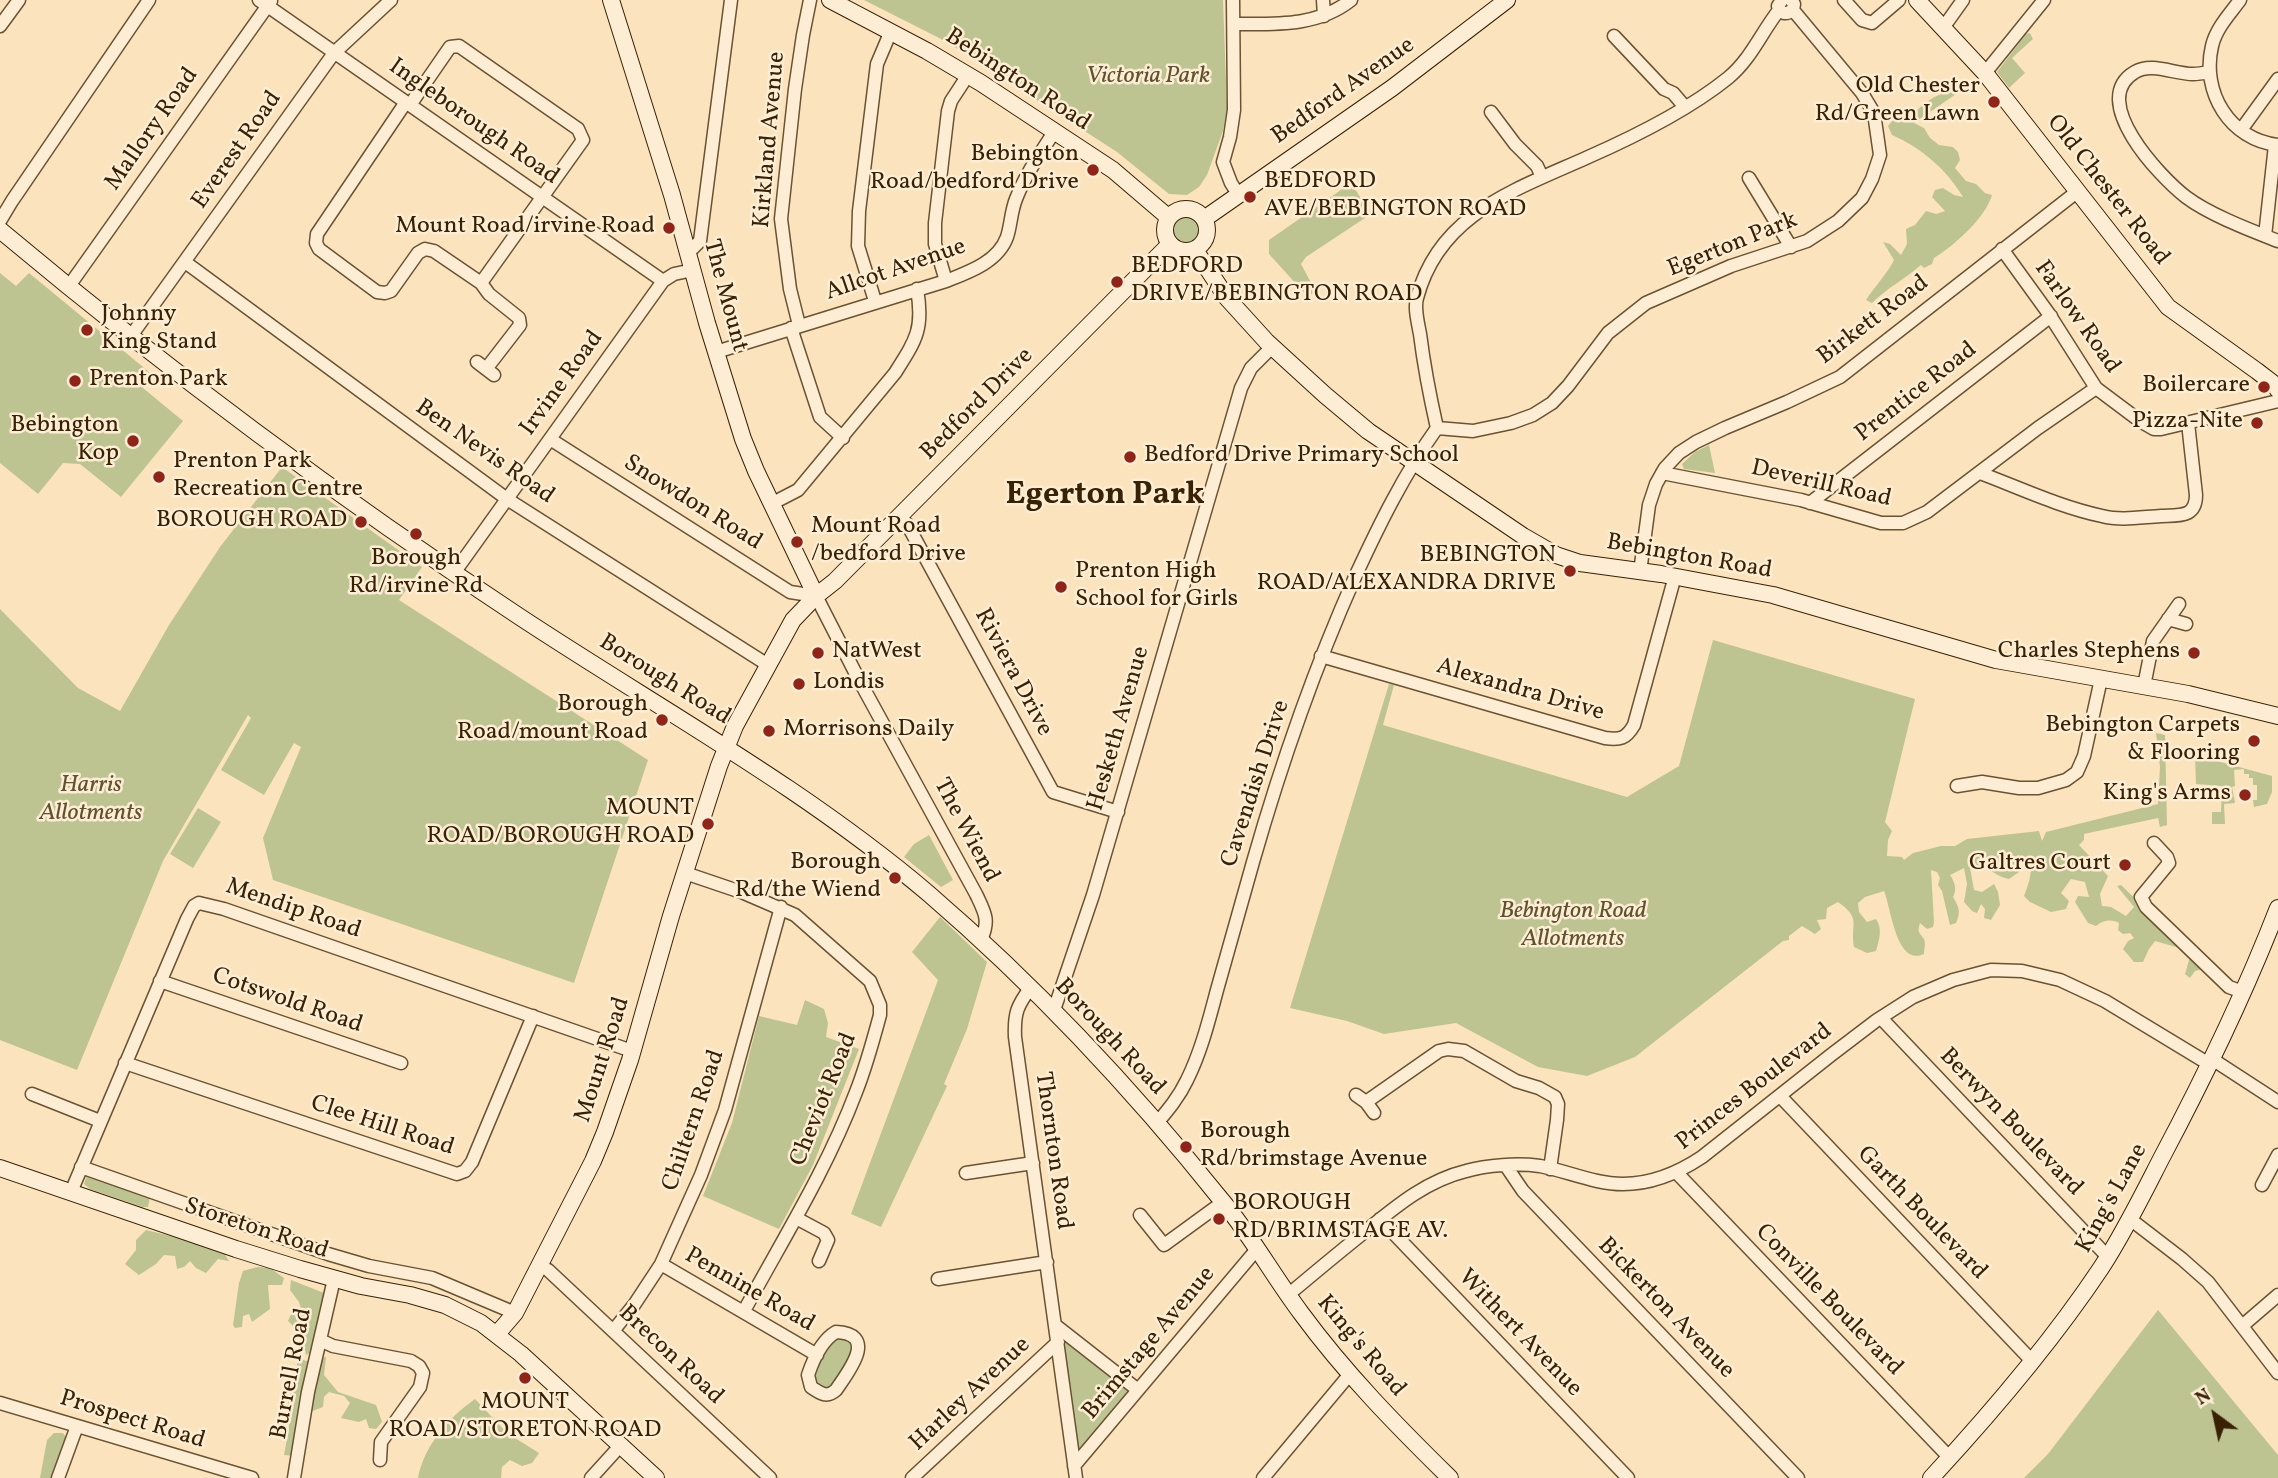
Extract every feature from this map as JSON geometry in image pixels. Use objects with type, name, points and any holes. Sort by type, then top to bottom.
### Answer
[{"type":"street","points":[[0,26],[19,0]]},
{"type":"street","points":[[0,221],[149,0]]},
{"type":"street","name":"Everest Road","points":[[131,336],[334,53],[391,0]]},
{"type":"street","name":"The Mount","points":[[611,0],[689,252],[743,439],[816,596]]},
{"type":"street","points":[[689,252],[700,242],[731,0]]},
{"type":"street","name":"Kirkland Avenue","points":[[810,0],[795,89],[781,219],[795,327],[820,417],[843,438]]},
{"type":"street","name":"Bebington Road","points":[[830,0],[968,75],[1113,170],[1168,218]]},
{"type":"street","points":[[1233,0],[1234,110],[1223,162],[1238,194]]},
{"type":"street","points":[[1323,0],[1324,16]]},
{"type":"street","points":[[1234,24],[1302,22],[1324,16],[1351,0]]},
{"type":"street","name":"Bedford Avenue","points":[[1204,219],[1392,88],[1507,0]]},
{"type":"street","points":[[1844,0],[1862,20],[1872,23],[1899,0]]},
{"type":"street","name":"Old Chester Road","points":[[1917,0],[1985,73],[2168,307],[2257,371],[2278,390]]},
{"type":"street","points":[[1943,28],[1964,0]]},
{"type":"street","points":[[1985,73],[2044,0]]},
{"type":"street","points":[[2209,72],[2192,74],[2151,68],[2136,71],[2124,81],[2119,91],[2118,106],[2121,117],[2154,165],[2186,196],[2214,214],[2272,238],[2276,145],[2255,140],[2241,130],[2216,102],[2209,72],[2214,38],[2240,0]]},
{"type":"street","name":"Ingleborough Road","points":[[266,2],[334,53],[663,281]]},
{"type":"street","name":"Mallory Road","points":[[68,286],[266,2]]},
{"type":"street","name":"Egerton Park","points":[[1786,5],[1862,93],[1874,113],[1880,155],[1872,179],[1861,198],[1838,221],[1807,241],[1731,266],[1646,303],[1608,333],[1568,386],[1552,403],[1533,415],[1473,431],[1437,428],[1425,372],[1416,301],[1437,252],[1459,227],[1499,198],[1667,119],[1685,107],[1728,78],[1748,59],[1786,5]]},
{"type":"street","points":[[875,301],[858,246],[859,211],[877,64],[891,31]]},
{"type":"street","points":[[1614,36],[1664,89],[1673,93],[1685,107]]},
{"type":"street","points":[[481,283],[583,139],[578,129],[459,46],[450,47],[317,234],[316,243],[319,249],[377,292],[391,291],[418,253],[425,249],[434,251],[481,283],[489,294],[519,318],[520,325],[486,369]]},
{"type":"street","points":[[946,281],[935,244],[938,198],[948,111],[951,101],[968,75]]},
{"type":"street","points":[[2241,130],[2278,79]]},
{"type":"street","points":[[1492,112],[1542,177]]},
{"type":"street","name":"Allcot Avenue","points":[[716,352],[975,270],[1000,250],[1007,238],[1014,202],[1054,132]]},
{"type":"street","points":[[1749,178],[1763,189],[1791,247]]},
{"type":"street","name":"Birkett Road","points":[[1640,572],[1649,505],[1662,473],[1679,453],[1696,442],[1840,377],[2078,191]]},
{"type":"street","points":[[1178,209],[1196,211],[1208,228],[1203,244],[1195,250],[1180,251],[1170,244],[1164,229],[1168,218],[1178,209]]},
{"type":"street","name":"Borough Road","points":[[0,230],[289,458],[454,573],[794,790],[898,868],[981,940],[1054,1010],[1157,1123],[1248,1234]]},
{"type":"street","name":"Bedford Drive","points":[[816,596],[835,581],[1170,244]]},
{"type":"street","name":"Farlow Road","points":[[2003,249],[2096,388],[2154,429],[2278,401]]},
{"type":"street","name":"Bebington Road","points":[[1195,250],[1227,298],[1272,347],[1325,395],[1368,431],[1523,536],[1556,555],[1580,563],[1675,576],[1773,595],[1996,660],[2188,694],[2278,716]]},
{"type":"street","name":"Ben Nevis Road","points":[[185,262],[507,499],[768,664]]},
{"type":"street","points":[[663,281],[674,274],[693,270]]},
{"type":"street","name":"Irvine Road","points":[[454,573],[663,281]]},
{"type":"street","points":[[771,504],[798,490],[895,373],[919,328],[921,313],[917,289]]},
{"type":"street","name":"Prentice Road","points":[[1810,503],[2050,316]]},
{"type":"street","name":"Hesketh Avenue","points":[[1054,1010],[1118,812],[1241,388],[1251,368],[1272,347]]},
{"type":"street","name":"Deverill Road","points":[[1662,473],[1810,503],[1881,523],[1903,523],[1927,512],[2096,388]]},
{"type":"street","points":[[1980,473],[2101,516],[2140,517],[2190,512],[2195,507],[2196,495],[2188,423]]},
{"type":"street","points":[[1413,462],[1437,428]]},
{"type":"street","name":"Snowdon Road","points":[[550,439],[792,592],[816,596]]},
{"type":"street","name":"Cavendish Drive","points":[[1157,1123],[1174,1103],[1188,1079],[1207,1028],[1283,761],[1321,656],[1365,556],[1413,462]]},
{"type":"street","name":"Riviera Drive","points":[[899,516],[907,524],[1053,792],[1118,812]]},
{"type":"street","name":"Alexandra Drive","points":[[1321,656],[1605,738],[1623,738],[1634,725],[1675,576]]},
{"type":"street","name":"Mount Road","points":[[497,1334],[515,1313],[593,1161],[619,1094],[684,873],[735,726],[793,620],[816,596]]},
{"type":"street","name":"The Wiend","points":[[816,596],[980,904],[987,926],[981,940]]},
{"type":"street","points":[[2144,686],[2153,640],[2179,604]]},
{"type":"street","points":[[2168,619],[2186,624]]},
{"type":"street","points":[[1957,786],[1982,782],[2038,788],[2066,780],[2077,772],[2084,756],[2101,679]]},
{"type":"street","points":[[1972,784],[1973,799]]},
{"type":"street","points":[[2154,843],[2169,863],[2141,897],[2146,907],[2230,987],[2243,992]]},
{"type":"street","name":"Cheviot Road","points":[[684,873],[781,907],[795,915],[870,981],[880,1004],[880,1015],[856,1092],[812,1189],[744,1311]]},
{"type":"street","name":"Mendip Road","points":[[71,1192],[191,910],[199,903],[632,1051]]},
{"type":"street","name":"Chiltern Road","points":[[613,1331],[661,1264],[688,1208],[725,1110],[781,907]]},
{"type":"street","name":"King's Lane","points":[[1931,1478],[1983,1422],[2032,1361],[2108,1257],[2210,1062],[2278,908]]},
{"type":"street","name":"Princes Boulevard","points":[[1288,1295],[1418,1191],[1443,1178],[1467,1170],[1538,1166],[1621,1184],[1662,1178],[1676,1172],[1702,1157],[1881,1018],[1913,997],[1953,980],[1992,970],[2022,971],[2060,980],[2105,1001],[2278,1102]]},
{"type":"street","name":"Cotswold Road","points":[[160,981],[401,1063]]},
{"type":"street","name":"Thornton Road","points":[[1031,986],[1014,1015],[1015,1037],[1075,1475]]},
{"type":"street","name":"Clee Hill Road","points":[[125,1063],[457,1174],[466,1171],[472,1163],[533,1016]]},
{"type":"street","name":"Berwyn Boulevard","points":[[1881,1018],[2108,1257]]},
{"type":"street","points":[[1374,1112],[1361,1098],[1439,1051],[1464,1051],[1516,1081],[1539,1088],[1555,1097],[1558,1104],[1557,1120],[1550,1169]]},
{"type":"street","points":[[58,1105],[64,1092]]},
{"type":"street","points":[[32,1094],[100,1121]]},
{"type":"street","name":"Garth Boulevard","points":[[1780,1096],[2032,1361]]},
{"type":"street","points":[[2262,1185],[2278,1155]]},
{"type":"street","points":[[966,1173],[1033,1163]]},
{"type":"street","name":"Bickerton Avenue","points":[[1506,1166],[1523,1191],[1798,1478]]},
{"type":"street","name":"Storeton Road","points":[[81,1167],[328,1254],[369,1266],[432,1278],[515,1313]]},
{"type":"street","name":"Storeton Road","points":[[0,1168],[236,1249],[334,1279],[445,1305],[477,1320],[497,1334]]},
{"type":"street","name":"Conville Boulevard","points":[[1676,1172],[1950,1458]]},
{"type":"street","points":[[1140,1215],[1164,1245],[1223,1202]]},
{"type":"street","points":[[796,1218],[824,1233],[828,1240],[819,1261]]},
{"type":"street","name":"Withert Avenue","points":[[1380,1219],[1628,1478]]},
{"type":"street","points":[[2130,1219],[2208,1282],[2278,1373]]},
{"type":"street","name":"King's Road","points":[[1248,1234],[1288,1295],[1330,1351],[1398,1427],[1450,1478]]},
{"type":"street","name":"Brimstage Avenue","points":[[1075,1475],[1138,1390],[1257,1249]]},
{"type":"street","points":[[938,1279],[1047,1262]]},
{"type":"street","name":"Pennine Road","points":[[661,1264],[817,1355]]},
{"type":"street","name":"Brecon Road","points":[[540,1266],[548,1270],[770,1478]]},
{"type":"street","name":"Burrell Road","points":[[294,1478],[308,1392],[334,1279]]},
{"type":"street","points":[[2242,1326],[2278,1295]]},
{"type":"street","points":[[1055,1325],[1138,1390]]},
{"type":"street","name":"Pennine Road","points":[[836,1332],[849,1335],[859,1346],[853,1363],[831,1395],[820,1393],[811,1387],[808,1380],[809,1370],[817,1355],[831,1334],[836,1332]]},
{"type":"street","points":[[497,1334],[656,1478]]},
{"type":"street","points":[[320,1340],[333,1346],[411,1361],[419,1366],[423,1373],[420,1387],[381,1442],[380,1460]]},
{"type":"street","name":"Harley Avenue","points":[[912,1478],[1058,1342]]},
{"type":"street","points":[[1263,1478],[1350,1374]]},
{"type":"street","name":"Prospect Road","points":[[0,1403],[252,1478]]},
{"type":"street","points":[[58,1478],[77,1426]]},
{"type":"street","points":[[591,1478],[620,1446]]},
{"type":"green space","name":"Victoria Park","points":[[864,0],[1223,0],[1227,109],[1223,131],[1207,175],[1199,187],[1187,195],[1169,194],[1117,152],[947,42]]},
{"type":"green space","points":[[2030,33],[2033,39],[2012,58],[2025,73],[2009,88],[1997,72],[2026,34]]},
{"type":"green space","points":[[1970,81],[1972,83],[1914,123],[1924,128],[1930,138],[1939,145],[1953,147],[1958,152],[1960,160],[1955,168],[1966,181],[1992,195],[1989,204],[1968,230],[1934,258],[1932,264],[1924,268],[1921,265],[1872,303],[1866,300],[1894,260],[1883,242],[1890,244],[1901,255],[1907,244],[1906,229],[1915,225],[1926,211],[1936,214],[1945,211],[1932,197],[1935,190],[1943,188],[1963,197],[1941,169],[1913,146],[1892,135],[1888,126],[1894,119],[1906,120],[1930,99]]},
{"type":"green space","points":[[1351,183],[1371,214],[1306,257],[1301,264],[1316,292],[1307,296],[1269,254],[1269,240]]},
{"type":"green space","points":[[1186,214],[1197,219],[1202,230],[1197,241],[1186,246],[1175,241],[1170,230],[1175,219]]},
{"type":"green space","name":"Prenton Park","points":[[0,273],[16,286],[29,273],[154,376],[143,388],[183,421],[121,497],[80,464],[63,463],[38,494],[0,463]]},
{"type":"green space","points":[[1709,445],[1715,473],[1684,469],[1682,464],[1695,452]]},
{"type":"green space","name":"Harris Allotments","points":[[282,467],[422,567],[399,600],[648,760],[574,983],[273,880],[263,838],[301,747],[294,743],[264,795],[221,770],[251,718],[248,715],[163,861],[77,1070],[0,1040],[0,609],[78,688],[120,711],[169,625],[220,547]]},
{"type":"green space","name":"Bebington Road Allotments","points":[[1713,640],[1915,699],[1885,822],[1892,831],[1888,840],[1887,856],[1902,857],[1904,860],[1913,853],[1941,846],[1955,846],[1967,839],[2039,831],[2042,841],[2046,832],[2158,804],[2160,767],[2156,733],[2165,735],[2167,825],[2160,827],[2158,818],[2084,834],[2084,840],[2079,845],[2108,876],[2100,894],[2102,906],[2111,907],[2126,916],[2134,907],[2117,886],[2121,885],[2202,964],[2203,969],[2195,971],[2190,978],[2185,974],[2190,957],[2183,949],[2155,941],[2143,962],[2134,962],[2123,949],[2128,941],[2134,938],[2130,933],[2123,934],[2118,930],[2119,923],[2113,921],[2104,921],[2096,926],[2088,923],[2075,902],[2078,896],[2089,897],[2085,882],[2071,879],[2061,893],[2069,901],[2066,909],[2051,912],[2030,902],[2024,896],[2031,872],[2028,857],[2021,861],[2019,872],[2009,879],[1988,869],[1970,868],[1974,890],[1982,892],[1994,884],[1998,892],[2000,905],[1991,920],[1984,918],[1985,909],[1981,904],[1977,913],[1964,902],[1967,884],[1964,868],[1950,875],[1955,886],[1953,897],[1959,913],[1956,923],[1950,925],[1942,891],[1938,885],[1940,878],[1937,872],[1931,870],[1934,922],[1933,927],[1927,929],[1920,923],[1919,932],[1925,941],[1924,954],[1915,956],[1907,952],[1901,944],[1884,891],[1865,897],[1858,903],[1859,912],[1867,922],[1876,919],[1878,923],[1880,935],[1876,951],[1867,953],[1854,947],[1853,917],[1838,902],[1827,908],[1826,919],[1817,920],[1821,929],[1815,934],[1802,926],[1789,936],[1789,940],[1783,941],[1635,1057],[1587,1076],[1538,1067],[1456,1023],[1384,1034],[1347,1021],[1290,1008],[1389,684],[1394,685],[1383,725],[1627,797],[1679,766]]},
{"type":"green space","points":[[2195,755],[2272,776],[2272,792],[2267,804],[2254,807],[2257,785],[2253,785],[2253,778],[2249,778],[2249,774],[2244,774],[2244,769],[2234,770],[2235,786],[2232,787],[2235,803],[2224,804],[2225,824],[2212,824],[2212,812],[2221,812],[2222,786],[2196,784]]},
{"type":"green space","points":[[198,808],[221,822],[193,868],[170,854]]},
{"type":"green space","points":[[929,835],[953,880],[941,887],[904,857],[914,844]]},
{"type":"green space","points":[[940,917],[987,962],[967,1029],[944,1084],[947,1086],[881,1227],[851,1214],[938,980],[912,952]]},
{"type":"green space","points":[[805,1000],[824,1009],[828,1023],[826,1037],[859,1049],[813,1165],[779,1229],[703,1196],[732,1123],[759,1016],[797,1025]]},
{"type":"green space","points":[[87,1175],[150,1197],[148,1207],[90,1189],[84,1184]]},
{"type":"green space","points":[[146,1230],[224,1253],[229,1261],[218,1259],[206,1273],[190,1261],[177,1269],[175,1256],[164,1255],[139,1275],[125,1264],[136,1250],[136,1240]]},
{"type":"green space","points":[[257,1267],[270,1268],[284,1278],[282,1285],[268,1285],[270,1309],[252,1322],[249,1314],[243,1316],[242,1327],[235,1328],[233,1325],[243,1271]]},
{"type":"green space","points":[[291,1280],[324,1293],[310,1353],[306,1355],[300,1336],[288,1321],[292,1312],[302,1313],[299,1302],[290,1290]]},
{"type":"green space","points":[[2158,1310],[2278,1455],[2278,1478],[2024,1478],[2048,1454]]},
{"type":"green space","points":[[835,1337],[852,1341],[856,1350],[829,1392],[813,1384],[812,1374]]},
{"type":"green space","points":[[1067,1339],[1133,1392],[1082,1450],[1078,1448],[1064,1341]]},
{"type":"green space","points":[[326,1357],[324,1375],[338,1392],[376,1405],[382,1422],[376,1429],[369,1428],[366,1419],[359,1422],[341,1418],[350,1403],[344,1396],[329,1392],[324,1397],[323,1407],[302,1415],[294,1456],[284,1455],[289,1428],[288,1400],[296,1377],[297,1364],[301,1359],[306,1361]]},
{"type":"green space","points":[[475,1399],[507,1433],[539,1453],[532,1463],[522,1466],[510,1460],[502,1467],[501,1478],[418,1478],[426,1455],[439,1434]]},
{"type":"green space","points":[[54,1433],[63,1433],[68,1440],[52,1478],[40,1478],[47,1440]]},
{"type":"place","name":"Old Chester Rd/Green Lawn","points":[[1994,102]]},
{"type":"place","name":"Bebington Road/bedford Drive","points":[[1093,170]]},
{"type":"place","name":"BEDFORD AVE/BEBINGTON ROAD","points":[[1250,197]]},
{"type":"place","name":"Mount Road/irvine Road","points":[[669,228]]},
{"type":"place","name":"BEDFORD DRIVE/BEBINGTON ROAD","points":[[1117,282]]},
{"type":"place","name":"Johnny King Stand","points":[[87,330]]},
{"type":"place","name":"Prenton Park","points":[[75,381]]},
{"type":"place","name":"Boilercare","points":[[2264,387]]},
{"type":"place","name":"Pizza-Nite","points":[[2257,423]]},
{"type":"place","name":"Bebington Kop","points":[[133,441]]},
{"type":"place","name":"Bedford Drive Primary School","points":[[1130,457]]},
{"type":"place","name":"Prenton Park Recreation Centre","points":[[159,477]]},
{"type":"place","name":"BOROUGH ROAD","points":[[361,522]]},
{"type":"place","name":"Borough Rd/irvine Rd","points":[[416,534]]},
{"type":"place","name":"Mount Road /bedford Drive","points":[[797,542]]},
{"type":"place","name":"BEBINGTON ROAD/ALEXANDRA DRIVE","points":[[1570,571]]},
{"type":"place","name":"Prenton High School for Girls","points":[[1061,587]]},
{"type":"place","name":"NatWest","points":[[818,653]]},
{"type":"place","name":"Charles Stephens","points":[[2194,653]]},
{"type":"place","name":"Londis","points":[[799,684]]},
{"type":"place","name":"Borough Road/mount Road","points":[[662,720]]},
{"type":"place","name":"Morrisons Daily","points":[[769,731]]},
{"type":"place","name":"Bebington Carpets & Flooring","points":[[2254,741]]},
{"type":"place","name":"King's Arms","points":[[2245,795]]},
{"type":"place","name":"MOUNT ROAD/BOROUGH ROAD","points":[[708,824]]},
{"type":"place","name":"Galtres Court","points":[[2125,865]]},
{"type":"place","name":"Borough Rd/the Wiend","points":[[895,878]]},
{"type":"place","name":"Borough Rd/brimstage Avenue","points":[[1186,1147]]},
{"type":"place","name":"BOROUGH RD/BRIMSTAGE AV.","points":[[1219,1219]]},
{"type":"place","name":"MOUNT ROAD/STORETON ROAD","points":[[525,1378]]},
{"type":"district","name":"Egerton Park","points":[[1105,497]]}]
